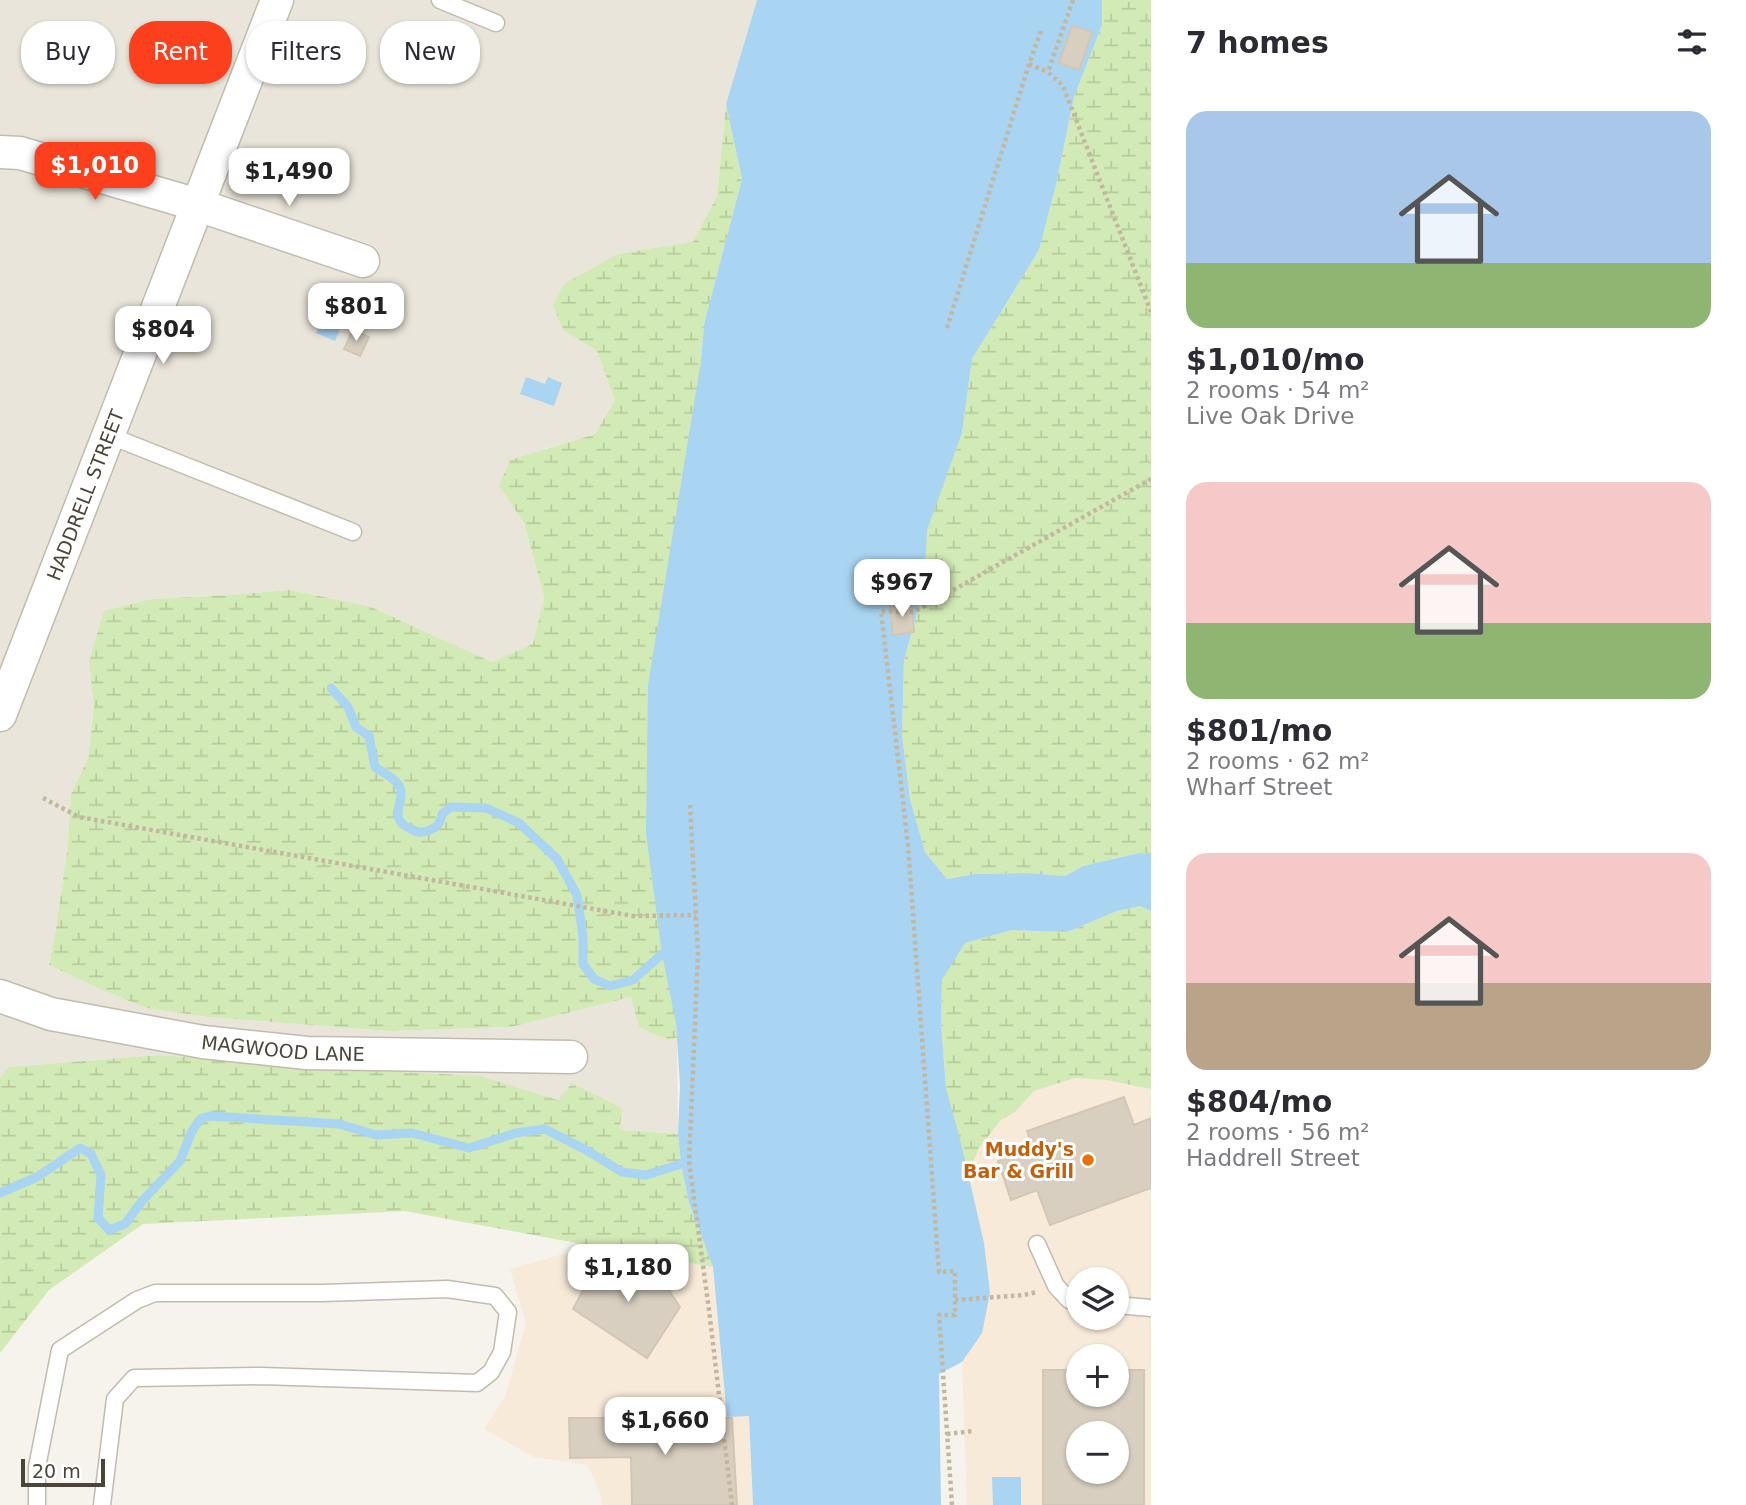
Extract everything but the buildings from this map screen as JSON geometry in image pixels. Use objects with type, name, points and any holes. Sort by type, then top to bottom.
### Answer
[{"type":"street","name":"HADDRELL STREET","points":[[0,715],[277,0]]},
{"type":"street","points":[[0,152],[20,153],[198,205],[363,261]]},
{"type":"street","name":"MAGWOOD LANE","points":[[0,996],[51,1014],[216,1044],[307,1053],[571,1057]]},
{"type":"lane","points":[[440,0],[496,23]]},
{"type":"lane","points":[[108,435],[353,532]]},
{"type":"lane","points":[[1037,1244],[1056,1286],[1066,1297]]},
{"type":"lane","points":[[37,1505],[37,1466],[60,1350],[136,1300],[155,1293],[322,1293],[447,1289],[495,1296],[508,1312],[502,1352],[491,1372],[477,1383],[262,1376],[134,1378],[115,1399],[103,1505]]},
{"type":"lane","points":[[1129,1306],[1151,1308]]},
{"type":"path","points":[[1048,72],[1073,0]]},
{"type":"path","points":[[947,328],[1028,64],[1042,28]]},
{"type":"path","points":[[1028,64],[1048,72],[1063,86],[1151,312]]},
{"type":"path","points":[[952,1505],[939,1315],[954,1315],[955,1271],[939,1272],[908,845],[881,611],[914,612],[1151,479]]},
{"type":"path","points":[[44,798],[79,817],[633,916],[696,915]]},
{"type":"path","points":[[690,805],[698,954],[689,1161],[732,1505]]},
{"type":"path","points":[[955,1300],[1024,1295]]},
{"type":"path","points":[[947,1434],[973,1431]]},
{"type":"shaded area","points":[[0,0],[757,0],[726,104],[717,196],[693,243],[618,254],[564,331],[597,351],[615,400],[595,434],[544,449],[499,486],[524,523],[544,597],[533,644],[492,662],[369,606],[289,590],[152,599],[89,662],[94,707],[88,758],[71,794],[67,850],[49,965],[146,1008],[208,1017],[388,1031],[511,1027],[631,997],[665,1039],[677,1038],[678,1134],[619,1130],[558,1100],[481,1076],[159,1055],[10,1067],[0,1077]]},
{"type":"shaded area","points":[[1075,1078],[1106,1080],[1151,1089],[1151,1505],[967,1505],[962,1362],[982,1333],[984,1243],[968,1174],[979,1148],[1001,1120],[1015,1112],[1034,1091]]},
{"type":"shaded area","points":[[592,1246],[713,1267],[727,1417],[749,1415],[753,1505],[602,1505],[588,1465],[534,1457],[484,1429],[505,1397],[526,1323],[510,1269]]},
{"type":"green space","points":[[1102,0],[1151,0],[1151,854],[1139,853],[1083,866],[1065,876],[1029,873],[975,874],[947,879],[925,852],[910,799],[902,735],[904,660],[924,588],[926,531],[962,433],[972,359],[1039,250],[1074,97],[1102,25]]},
{"type":"green space","points":[[726,104],[742,179],[704,324],[701,361],[677,1038],[666,1039],[639,1027],[631,997],[511,1027],[388,1031],[208,1017],[146,1008],[49,965],[67,851],[71,794],[88,758],[94,707],[89,662],[104,611],[152,599],[289,590],[369,606],[492,662],[533,644],[544,597],[524,523],[499,486],[510,460],[595,434],[615,400],[597,351],[564,331],[553,306],[564,284],[618,254],[693,242],[717,196]]},
{"type":"green space","points":[[1140,906],[1151,911],[1151,1089],[1106,1080],[1075,1078],[1034,1091],[1015,1112],[1001,1120],[979,1148],[968,1174],[946,1088],[941,1023],[942,980],[964,943],[1012,930],[1067,932],[1117,911]]},
{"type":"green space","points":[[159,1055],[481,1076],[558,1100],[572,1083],[622,1108],[620,1130],[678,1134],[689,1203],[713,1267],[405,1211],[143,1224],[49,1290],[0,1353],[0,1077],[9,1067]]},
{"type":"water","points":[[757,0],[1102,0],[1102,25],[1074,97],[1039,250],[972,359],[962,433],[927,530],[924,588],[904,660],[902,735],[910,799],[925,852],[947,879],[975,874],[1029,873],[1065,876],[1083,866],[1139,853],[1151,854],[1151,911],[1140,906],[1117,911],[1067,932],[1012,930],[965,943],[942,980],[941,1023],[946,1088],[984,1243],[990,1293],[982,1333],[962,1362],[939,1374],[941,1505],[753,1505],[749,1416],[727,1417],[713,1267],[689,1203],[681,1164],[676,1023],[662,954],[646,833],[648,685],[701,361],[704,324],[742,179],[726,104]]},
{"type":"water","points":[[333,293],[352,301],[335,341],[316,333]]},
{"type":"water","points":[[526,377],[545,384],[548,377],[562,383],[554,406],[520,394]]},
{"type":"water","points":[[992,1477],[1021,1477],[1021,1505],[993,1505]]},
{"type":"waterway","points":[[331,688],[348,707],[356,727],[369,736],[375,767],[398,784],[401,790],[398,813],[402,824],[414,831],[424,832],[437,826],[442,814],[451,807],[486,808],[519,823],[557,859],[577,895],[583,936],[583,964],[594,979],[610,986],[633,980],[662,954]]},
{"type":"waterway","points":[[0,1193],[37,1177],[80,1148],[91,1154],[101,1175],[98,1218],[109,1230],[125,1224],[142,1201],[180,1161],[191,1133],[200,1119],[210,1116],[339,1124],[376,1135],[412,1133],[469,1148],[516,1133],[545,1129],[622,1172],[646,1175],[681,1164]]},
{"type":"place","name":"Muddy's Bar & Grill","points":[[1088,1160]]}]
